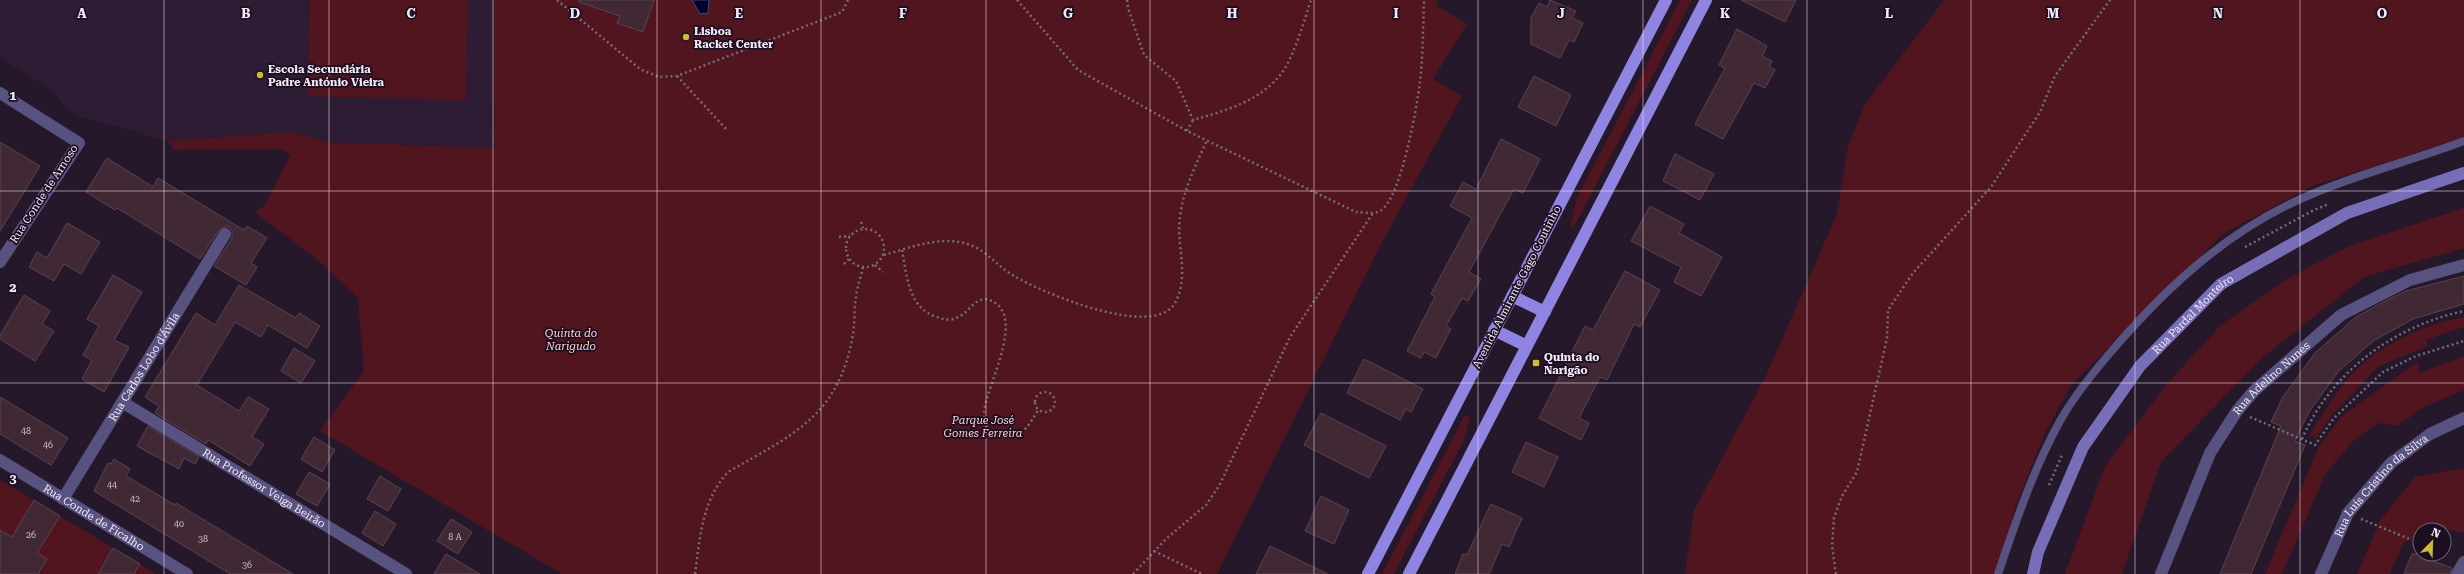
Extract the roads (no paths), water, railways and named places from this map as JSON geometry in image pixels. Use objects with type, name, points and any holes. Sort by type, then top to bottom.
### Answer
[{"type":"main road","name":"Avenida Almirante Gago Coutinho","points":[[1368,574],[1666,0]]},
{"type":"main road","points":[[1409,574],[1706,0]]},
{"type":"main road","points":[[1512,296],[1545,312]]},
{"type":"main road","points":[[1494,330],[1527,346]]},
{"type":"street","name":"Rua Conde de Arnoso","points":[[0,93],[79,143],[0,262]]},
{"type":"street","name":"Rua Pardal Monteiro","points":[[2033,574],[2038,552],[2083,447],[2140,366],[2221,284],[2347,213],[2464,173]]},
{"type":"street","name":"Rua Carlos Lobo d'Ávila","points":[[63,499],[225,234]]},
{"type":"street","name":"Rua Adelino Nunes","points":[[2161,574],[2210,453],[2237,411],[2254,391],[2341,315],[2410,280],[2464,265]]},
{"type":"street","name":"Rua Professor Veiga Beirão","points":[[122,402],[406,574]]},
{"type":"street","name":"Rua Luís Cristino da Silva","points":[[2321,574],[2348,513],[2391,463],[2430,434],[2464,418]]},
{"type":"street","name":"Rua Conde de Ficalho","points":[[0,460],[187,574]]},
{"type":"street","points":[[2458,574],[2464,562]]},
{"type":"lane","points":[[1998,574],[2027,487],[2060,420],[2090,376],[2136,322],[2178,280],[2219,245],[2249,225],[2305,197],[2464,141]]},
{"type":"place","name":"Lisboa Racket Center","points":[[686,37]]},
{"type":"place","name":"Escola Secundária Padre António Vieira","points":[[260,75]]},
{"type":"place","name":"Quinta do Narigão","points":[[1536,363]]},
{"type":"park label","name":"Quinta do Narigudo","points":[[571,339]]},
{"type":"park label","name":"Parque José Gomes Ferreira","points":[[983,426]]}]
